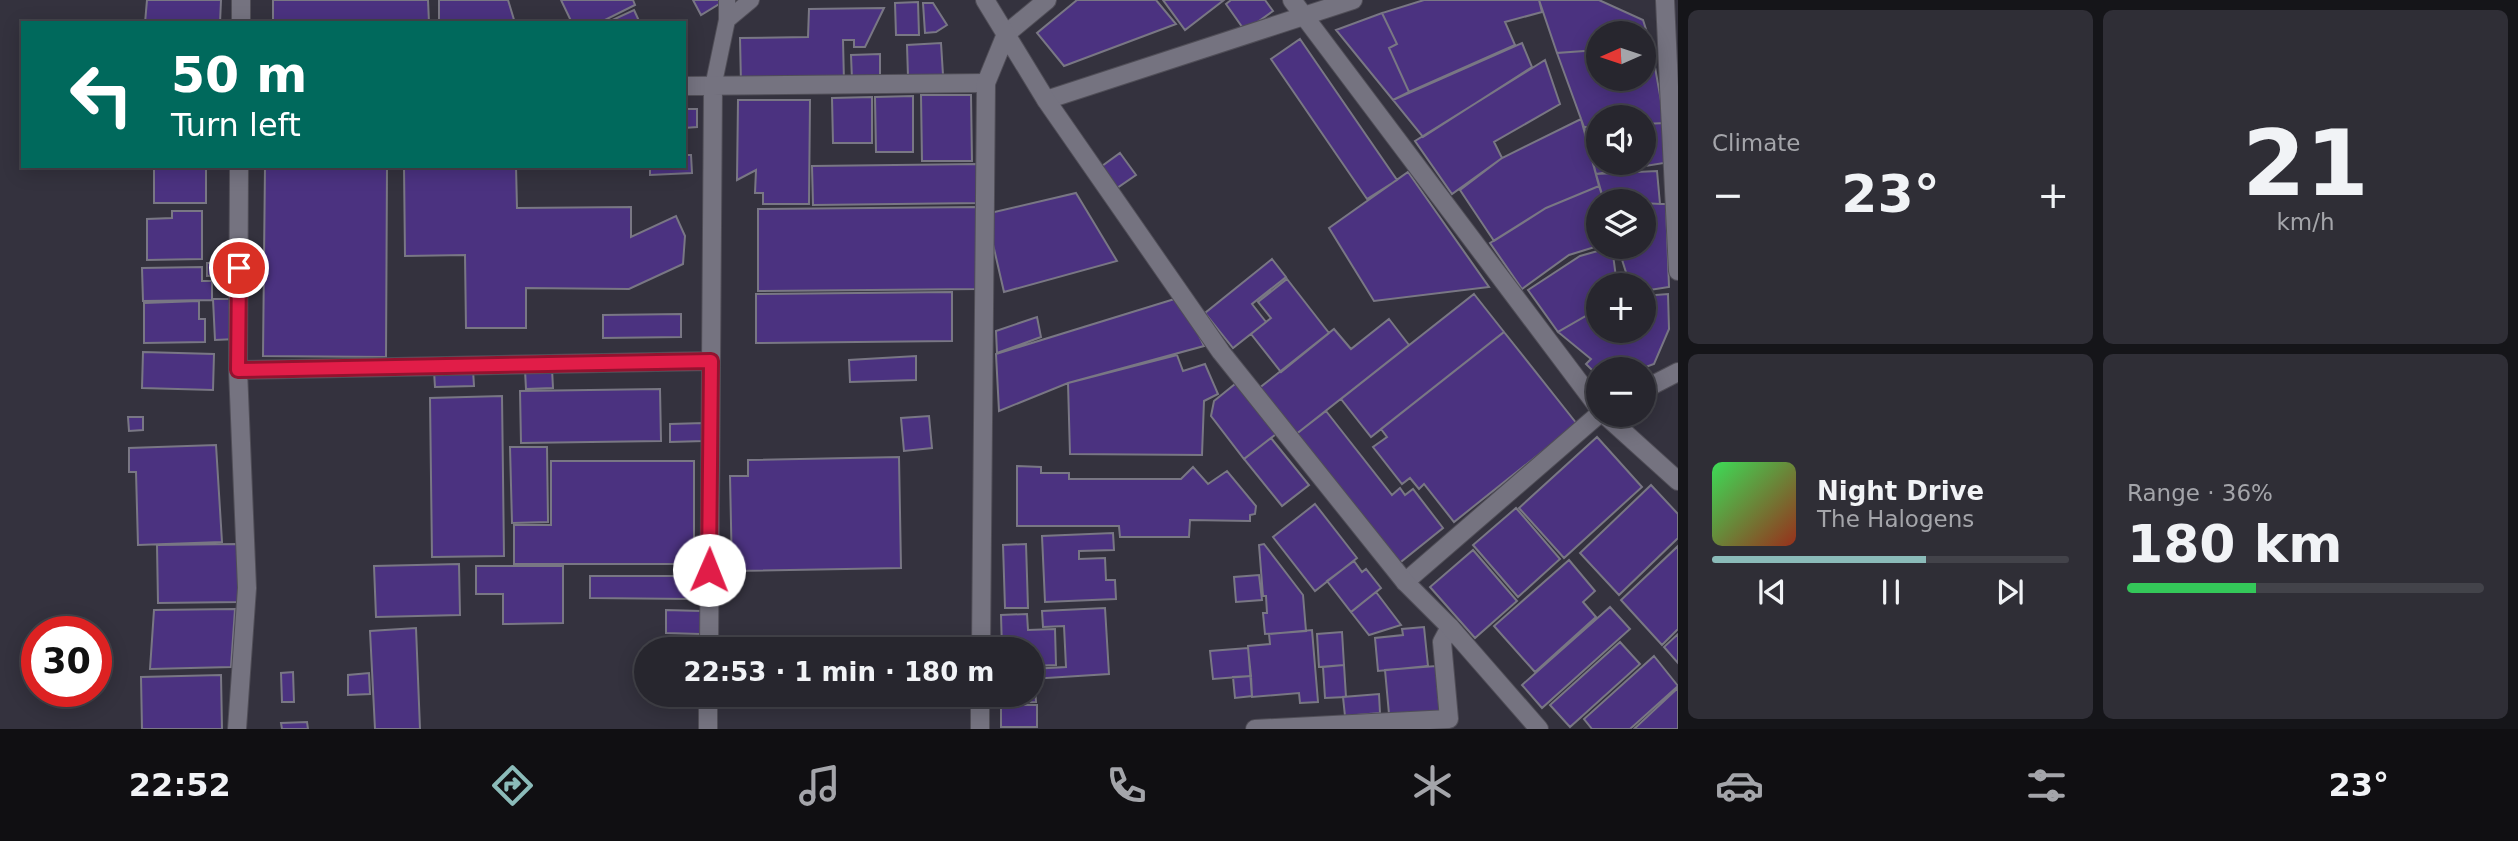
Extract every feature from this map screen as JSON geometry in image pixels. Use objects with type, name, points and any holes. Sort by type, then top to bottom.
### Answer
[{"type":"street","points":[[241,0],[241,21]]},
{"type":"street","points":[[985,0],[1046,100],[1221,352],[1405,582],[1450,626],[1539,729]]},
{"type":"street","points":[[981,637],[986,83],[1006,34],[1047,0]]},
{"type":"street","points":[[1292,0],[1586,391]]},
{"type":"street","points":[[1046,100],[1353,0]]},
{"type":"street","points":[[1665,0],[1674,108],[1678,271]]},
{"type":"street","points":[[686,86],[986,83]]},
{"type":"street","points":[[709,637],[713,87]]},
{"type":"street","points":[[237,729],[247,589],[238,370],[239,168]]},
{"type":"street","points":[[238,370],[711,361]]},
{"type":"street","points":[[1656,383],[1678,372]]},
{"type":"street","points":[[1405,582],[1586,425]]},
{"type":"street","points":[[1618,427],[1678,481]]},
{"type":"street","points":[[1255,729],[1449,719],[1442,642],[1450,626]]},
{"type":"street","points":[[708,707],[708,729]]},
{"type":"street","points":[[980,707],[980,729]]},
{"type":"lane","points":[[713,87],[727,20],[726,0]]},
{"type":"lane","points":[[727,20],[751,0]]},
{"type":"building","points":[[147,0],[221,0],[220,21],[145,21]]},
{"type":"building","points":[[273,0],[428,0],[429,21],[273,21]]},
{"type":"building","points":[[439,0],[508,0],[514,21],[439,21]]},
{"type":"building","points":[[561,0],[633,0],[635,5],[603,21],[571,21]]},
{"type":"building","points":[[693,0],[723,0],[724,1],[701,15]]},
{"type":"building","points":[[1077,0],[1156,0],[1176,24],[1064,66],[1037,33]]},
{"type":"building","points":[[1163,0],[1224,0],[1185,30]]},
{"type":"building","points":[[1231,0],[1265,0],[1273,11],[1245,31],[1226,4]]},
{"type":"building","points":[[1424,0],[1539,0],[1542,12],[1505,22],[1515,45],[1409,92],[1389,48],[1397,44],[1382,13]]},
{"type":"building","points":[[1539,0],[1599,0],[1643,20],[1586,21],[1586,51],[1557,53]]},
{"type":"building","points":[[918,2],[919,35],[896,35],[895,3]]},
{"type":"building","points":[[923,3],[933,3],[947,25],[936,32],[925,33]]},
{"type":"building","points":[[884,8],[865,47],[854,47],[854,40],[843,40],[844,82],[741,84],[740,38],[808,37],[809,9]]},
{"type":"building","points":[[634,10],[639,21],[610,21]]},
{"type":"building","points":[[1382,13],[1397,44],[1389,48],[1409,92],[1393,100],[1336,30]]},
{"type":"building","points":[[1300,39],[1397,180],[1367,199],[1271,59]]},
{"type":"building","points":[[941,43],[943,75],[908,77],[907,45]]},
{"type":"building","points":[[1522,43],[1532,67],[1423,137],[1393,100]]},
{"type":"building","points":[[1586,51],[1586,91],[1656,91],[1656,73],[1665,123],[1656,123],[1656,105],[1586,105],[1584,127],[1557,53]]},
{"type":"building","points":[[880,54],[880,79],[852,80],[851,55]]},
{"type":"building","points":[[1545,60],[1560,104],[1494,142],[1502,158],[1452,194],[1415,141]]},
{"type":"building","points":[[921,95],[971,95],[972,161],[922,161]]},
{"type":"building","points":[[913,96],[913,152],[876,152],[875,97]]},
{"type":"building","points":[[872,97],[872,143],[833,143],[832,98]]},
{"type":"building","points":[[738,100],[810,100],[809,204],[763,204],[763,193],[755,193],[756,170],[737,180]]},
{"type":"building","points":[[686,109],[697,109],[697,127],[686,128]]},
{"type":"building","points":[[1581,119],[1586,138],[1586,175],[1596,175],[1599,186],[1586,189],[1586,191],[1546,208],[1494,241],[1460,190],[1502,158]]},
{"type":"building","points":[[1656,123],[1665,123],[1664,163],[1656,164]]},
{"type":"building","points":[[1120,153],[1136,175],[1117,188],[1102,166]]},
{"type":"building","points":[[686,155],[691,155],[692,173],[650,175],[650,168],[686,168]]},
{"type":"building","points":[[978,164],[979,203],[813,205],[812,166]]},
{"type":"building","points":[[154,168],[206,168],[206,203],[154,203]]},
{"type":"building","points":[[265,168],[387,168],[386,357],[263,356]]},
{"type":"building","points":[[404,168],[516,168],[517,208],[631,207],[631,237],[676,216],[685,236],[683,264],[629,289],[526,288],[526,328],[466,328],[465,255],[405,256]]},
{"type":"building","points":[[1656,171],[1660,204],[1656,204],[1656,189],[1600,189],[1596,175],[1656,175]]},
{"type":"building","points":[[1408,172],[1489,287],[1374,301],[1329,228]]},
{"type":"building","points":[[1586,191],[1586,250],[1569,255],[1522,289],[1490,243],[1546,208]]},
{"type":"building","points":[[1076,193],[1117,261],[1004,292],[986,214]]},
{"type":"building","points":[[1656,204],[1666,204],[1669,287],[1656,289],[1656,273],[1626,273],[1622,259],[1656,259]]},
{"type":"building","points":[[978,207],[978,289],[758,291],[758,209]]},
{"type":"building","points":[[172,211],[202,211],[202,259],[147,260],[147,219],[172,218]]},
{"type":"building","points":[[1586,254],[1586,259],[1614,259],[1615,273],[1586,273],[1586,316],[1558,332],[1528,290]]},
{"type":"building","points":[[1272,259],[1286,277],[1252,304],[1266,322],[1233,348],[1205,313]]},
{"type":"building","points":[[207,263],[224,263],[224,275],[207,276]]},
{"type":"building","points":[[202,267],[202,281],[212,281],[212,300],[143,301],[142,268]]},
{"type":"building","points":[[1287,279],[1329,333],[1281,372],[1251,334],[1271,318],[1258,302]]},
{"type":"building","points":[[952,292],[952,341],[756,343],[756,294]]},
{"type":"building","points":[[1474,294],[1504,332],[1371,437],[1341,399]]},
{"type":"building","points":[[1668,294],[1669,329],[1656,359],[1656,357],[1589,357],[1558,332],[1586,316],[1586,343],[1656,343],[1656,295]]},
{"type":"building","points":[[1181,297],[1204,346],[1068,383],[999,411],[996,354]]},
{"type":"building","points":[[213,299],[235,299],[236,339],[215,340]]},
{"type":"building","points":[[199,301],[199,319],[205,319],[205,342],[144,343],[144,303]]},
{"type":"building","points":[[681,314],[681,337],[603,338],[603,315]]},
{"type":"building","points":[[1037,317],[1041,337],[997,353],[996,331]]},
{"type":"building","points":[[1389,319],[1409,345],[1295,435],[1258,389],[1334,329],[1351,349]]},
{"type":"building","points":[[1504,332],[1577,424],[1454,522],[1424,484],[1419,489],[1410,478],[1402,484],[1373,447],[1387,437],[1381,429]]},
{"type":"building","points":[[143,352],[214,354],[213,390],[142,388]]},
{"type":"building","points":[[1177,355],[1183,371],[1205,364],[1218,394],[1204,401],[1202,455],[1070,454],[1068,383]]},
{"type":"building","points":[[916,356],[916,380],[850,382],[849,360]]},
{"type":"building","points":[[552,369],[553,388],[526,389],[525,370]]},
{"type":"building","points":[[473,370],[474,386],[435,387],[434,371]]},
{"type":"building","points":[[1240,380],[1280,431],[1244,459],[1211,416],[1214,401]]},
{"type":"building","points":[[660,389],[661,441],[521,443],[520,391]]},
{"type":"building","points":[[502,396],[504,556],[432,557],[430,398]]},
{"type":"building","points":[[1326,411],[1392,495],[1400,488],[1405,495],[1413,489],[1443,528],[1397,565],[1295,435]]},
{"type":"building","points":[[929,416],[932,448],[904,451],[901,418]]},
{"type":"building","points":[[128,417],[143,417],[143,430],[129,431]]},
{"type":"building","points":[[704,423],[704,441],[670,442],[670,424]]},
{"type":"building","points":[[1597,437],[1642,487],[1564,558],[1519,508]]},
{"type":"building","points":[[1271,438],[1309,485],[1282,506],[1244,459]]},
{"type":"building","points":[[216,445],[222,542],[138,545],[136,472],[129,472],[129,448]]},
{"type":"building","points":[[510,447],[547,447],[548,522],[512,523]]},
{"type":"building","points":[[899,457],[901,568],[732,571],[730,476],[748,476],[748,460]]},
{"type":"building","points":[[551,461],[694,461],[694,564],[514,564],[514,525],[551,525]]},
{"type":"building","points":[[1017,466],[1041,467],[1041,473],[1069,473],[1069,479],[1181,479],[1193,467],[1208,484],[1227,471],[1256,506],[1255,514],[1250,515],[1250,521],[1190,520],[1189,537],[1120,537],[1119,526],[1017,526]]},
{"type":"building","points":[[1651,485],[1678,514],[1678,538],[1619,595],[1580,553]]},
{"type":"building","points":[[1315,504],[1357,558],[1315,591],[1273,537]]},
{"type":"building","points":[[1516,508],[1560,559],[1518,597],[1473,545]]},
{"type":"building","points":[[1113,533],[1114,550],[1079,551],[1079,559],[1105,558],[1106,580],[1115,580],[1116,599],[1045,602],[1042,536]]},
{"type":"building","points":[[238,544],[240,602],[158,603],[157,545]]},
{"type":"building","points":[[1026,544],[1028,608],[1005,608],[1003,545]]},
{"type":"building","points":[[1264,544],[1303,595],[1306,631],[1265,634],[1263,613],[1267,613],[1266,596],[1263,596],[1259,545]]},
{"type":"building","points":[[1678,546],[1678,629],[1662,645],[1621,600]]},
{"type":"building","points":[[1473,550],[1517,601],[1475,638],[1430,587]]},
{"type":"building","points":[[1569,560],[1595,591],[1583,602],[1596,617],[1535,672],[1494,626]]},
{"type":"building","points":[[1354,561],[1362,572],[1366,569],[1381,588],[1351,612],[1327,581]]},
{"type":"building","points":[[459,564],[460,615],[376,617],[374,566]]},
{"type":"building","points":[[476,566],[563,566],[563,623],[503,624],[503,594],[476,594]]},
{"type":"building","points":[[1259,575],[1262,600],[1236,602],[1234,577]]},
{"type":"building","points":[[590,576],[691,576],[691,599],[590,598]]},
{"type":"building","points":[[1376,592],[1401,625],[1369,635],[1351,612]]},
{"type":"building","points":[[1610,607],[1630,629],[1542,708],[1522,685]]},
{"type":"building","points":[[1105,608],[1109,674],[1044,678],[1044,668],[1066,667],[1064,626],[1043,627],[1042,611]]},
{"type":"building","points":[[235,609],[231,667],[150,669],[154,610]]},
{"type":"building","points":[[666,610],[701,611],[700,634],[666,633]]},
{"type":"building","points":[[1027,614],[1028,630],[1055,629],[1056,665],[1044,665],[1044,637],[1002,637],[1001,615]]},
{"type":"building","points":[[1424,627],[1428,666],[1378,671],[1375,638],[1403,635],[1402,629]]},
{"type":"building","points":[[416,628],[420,729],[375,729],[370,631]]},
{"type":"building","points":[[1312,630],[1318,702],[1300,703],[1299,693],[1252,697],[1248,646],[1270,644],[1269,634]]},
{"type":"building","points":[[1342,632],[1344,665],[1319,667],[1317,634]]},
{"type":"building","points":[[1678,634],[1678,663],[1664,647]]},
{"type":"building","points":[[1620,642],[1640,664],[1570,727],[1550,705]]},
{"type":"building","points":[[1248,648],[1251,676],[1213,679],[1210,651]]},
{"type":"building","points":[[1654,656],[1678,686],[1630,729],[1592,729],[1584,719]]},
{"type":"building","points":[[1344,665],[1346,697],[1325,698],[1323,667]]},
{"type":"building","points":[[1436,666],[1440,716],[1417,718],[1417,712],[1389,714],[1385,670]]},
{"type":"building","points":[[293,672],[294,702],[282,702],[281,673]]},
{"type":"building","points":[[369,673],[370,694],[348,695],[348,675]]},
{"type":"building","points":[[221,675],[222,729],[142,729],[141,677]]},
{"type":"building","points":[[1251,676],[1252,696],[1235,698],[1233,677]]},
{"type":"building","points":[[1678,688],[1678,729],[1634,729]]},
{"type":"building","points":[[1379,694],[1380,713],[1345,716],[1343,697]]},
{"type":"building","points":[[1001,707],[1037,707],[1037,727],[1001,727]]},
{"type":"building","points":[[307,722],[308,729],[282,729],[281,723]]},
{"type":"route","points":[[239,268],[238,370],[711,361],[709,570]]}]
